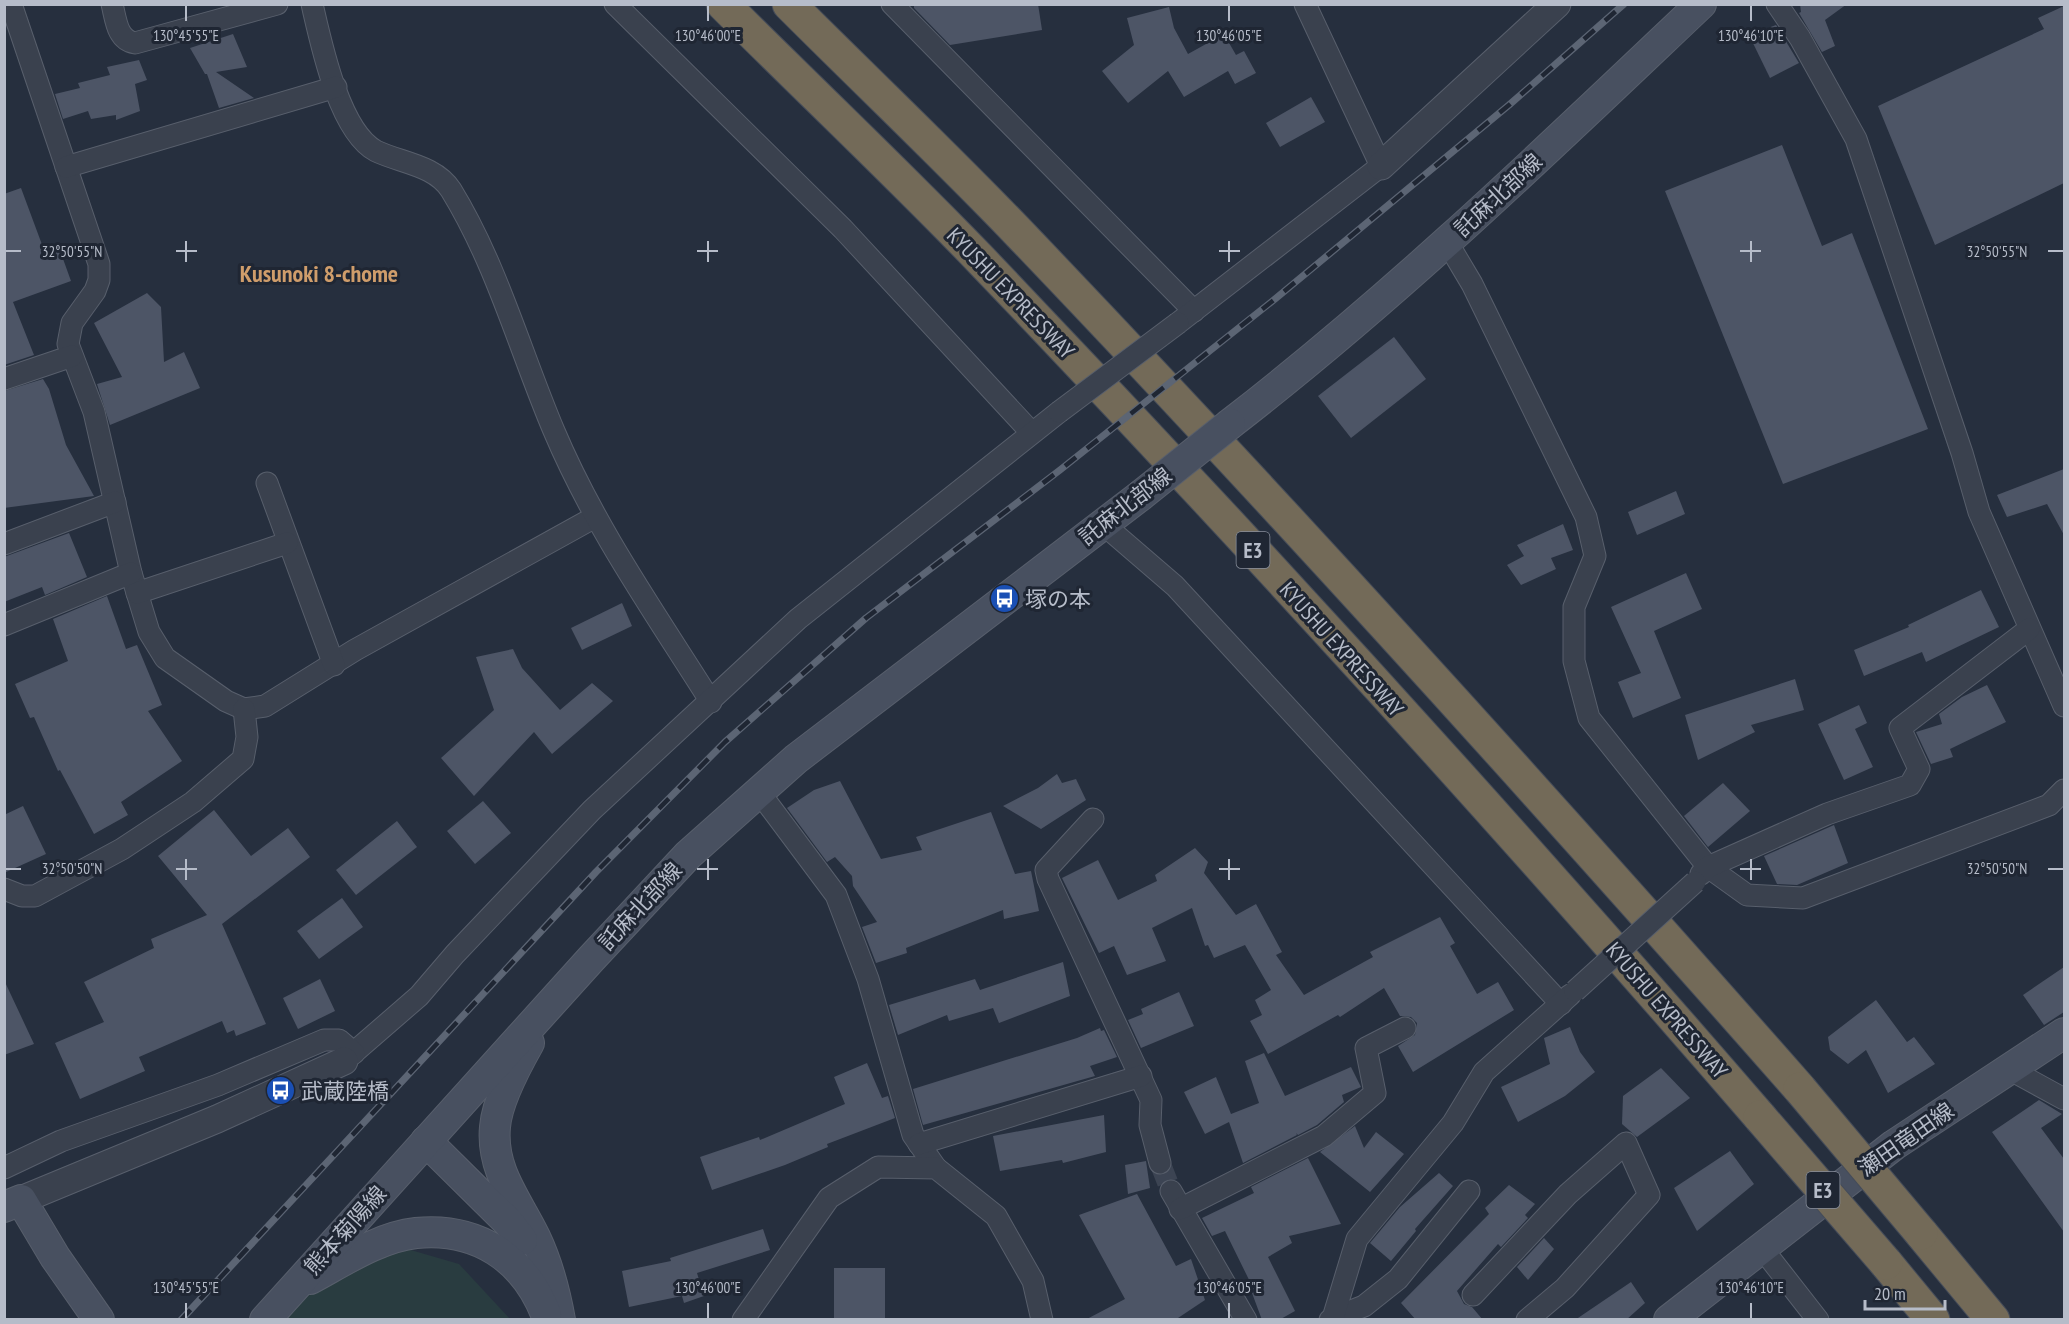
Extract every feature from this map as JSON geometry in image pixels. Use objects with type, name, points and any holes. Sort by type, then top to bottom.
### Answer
[{"type":"highway","name":"KYUSHU EXPRESSWAY","points":[[723,4],[976,255],[1248,545],[1619,953],[1933,1320]]},
{"type":"highway","name":"KYUSHU EXPRESSWAY","points":[[789,4],[1013,228],[1286,516],[1545,799],[1800,1089],[1993,1320]]},
{"type":"main road","name":"託麻北部線","points":[[426,1141],[688,855],[796,759],[1140,496],[1311,361],[1447,242],[1701,4]]},
{"type":"main road","name":"託麻北部線","points":[[549,1005],[510,1081],[495,1126],[497,1162],[509,1192],[536,1238],[555,1312]]},
{"type":"main road","name":"瀬田竜田線","points":[[1669,1320],[1894,1145],[2064,1033]]},
{"type":"main road","name":"熊本菊陽線","points":[[265,1320],[426,1141]]},
{"type":"main road","points":[[426,1141],[508,1222],[534,1256],[555,1312]]},
{"type":"main road","points":[[13,1203],[96,1315]]},
{"type":"main road","points":[[292,1288],[379,1244],[415,1233],[448,1233],[489,1245],[513,1263],[555,1312]]},
{"type":"street","points":[[11,4],[99,264],[99,279],[95,291],[72,323],[68,344],[94,412],[134,583],[149,632],[165,658],[226,701],[244,709],[265,706],[355,650],[595,518]]},
{"type":"street","points":[[112,4],[121,35],[127,42],[135,43],[277,4]]},
{"type":"street","points":[[312,4],[344,111],[364,142],[375,150],[434,174],[449,188],[480,244],[554,432],[595,518],[711,702]]},
{"type":"street","points":[[615,4],[843,229],[1031,432]]},
{"type":"street","points":[[892,4],[1186,317]]},
{"type":"street","points":[[1305,4],[1381,166]]},
{"type":"street","points":[[13,1203],[217,1119],[349,1057],[419,996],[455,954],[592,810],[798,619],[1031,432],[1186,317],[1381,166],[1557,4]]},
{"type":"street","points":[[1777,4],[1800,38],[1856,139],[1962,453],[1979,512],[2064,706]]},
{"type":"street","points":[[66,167],[336,87]]},
{"type":"street","points":[[1447,242],[1472,284],[1586,517],[1595,556],[1574,607],[1574,661],[1589,718],[1701,874],[1747,896],[1803,898],[2049,805],[2064,790]]},
{"type":"street","points":[[4,379],[72,356]]},
{"type":"street","points":[[267,483],[287,543],[334,665]]},
{"type":"street","points":[[4,544],[115,502]]},
{"type":"street","points":[[1103,524],[1175,586],[1568,998]]},
{"type":"street","points":[[4,625],[134,583],[287,543]]},
{"type":"street","points":[[1331,1319],[1357,1239],[1453,1123],[1484,1072],[1568,998],[1701,874],[1827,814],[1910,785],[1918,769],[1900,728],[2029,629]]},
{"type":"street","points":[[4,889],[22,896],[35,896],[122,849],[192,802],[243,759],[247,748],[244,709]]},
{"type":"street","points":[[759,792],[836,896],[868,979],[911,1129],[919,1144],[936,1168],[996,1216],[1033,1281],[1042,1320]]},
{"type":"street","points":[[1093,819],[1046,870],[1048,879],[1142,1076],[1151,1100],[1150,1125],[1160,1163]]},
{"type":"street","points":[[1246,1320],[1175,1200],[1324,1136],[1375,1093],[1366,1048],[1405,1028]]},
{"type":"street","points":[[4,1168],[61,1141],[218,1085],[324,1040],[339,1040],[349,1057]]},
{"type":"street","points":[[2009,1069],[2064,1099]]},
{"type":"street","points":[[919,1144],[1142,1076]]},
{"type":"street","points":[[1473,1295],[1568,1194],[1626,1143],[1649,1195],[1564,1288],[1527,1320]]},
{"type":"street","points":[[743,1320],[829,1198],[878,1167],[936,1168]]},
{"type":"street","points":[[1331,1319],[1364,1306],[1398,1279],[1469,1191]]},
{"type":"street","points":[[1761,1247],[1818,1320]]},
{"type":"green space","points":[[397,1246],[459,1264],[510,1319],[279,1320],[301,1295]]},
{"type":"building","points":[[914,4],[1038,4],[1042,30],[950,45],[914,8]]},
{"type":"building","points":[[1800,4],[1847,4],[1825,20],[1835,46],[1822,52],[1799,13],[1801,12]]},
{"type":"building","points":[[2064,6],[2064,183],[1935,245],[1878,106],[2044,29],[2038,18]]},
{"type":"building","points":[[1169,7],[1174,28],[1188,54],[1224,34],[1236,55],[1244,51],[1256,73],[1235,84],[1228,71],[1184,97],[1168,71],[1128,103],[1102,71],[1134,45],[1127,18]]},
{"type":"building","points":[[1776,25],[1799,63],[1770,78],[1749,35]]},
{"type":"building","points":[[233,34],[247,67],[216,72],[254,98],[219,108],[207,74],[190,48]]},
{"type":"building","points":[[139,60],[147,80],[135,84],[140,111],[116,120],[116,115],[91,119],[88,111],[63,119],[55,94],[80,88],[78,83],[110,75],[107,67]]},
{"type":"building","points":[[1311,97],[1325,122],[1280,147],[1266,123]]},
{"type":"building","points":[[1782,145],[1822,246],[1852,233],[1928,429],[1783,484],[1665,191]]},
{"type":"building","points":[[21,188],[44,250],[58,245],[71,281],[13,302],[34,355],[4,365],[4,194]]},
{"type":"building","points":[[147,293],[161,307],[164,362],[184,352],[200,388],[110,425],[97,384],[122,377],[94,323]]},
{"type":"building","points":[[1394,337],[1426,379],[1351,438],[1318,396]]},
{"type":"building","points":[[43,379],[49,389],[66,445],[94,496],[4,508],[4,391]]},
{"type":"building","points":[[2064,469],[2064,535],[2047,504],[2007,517],[1997,495]]},
{"type":"building","points":[[1676,491],[1685,514],[1637,535],[1628,512]]},
{"type":"building","points":[[1563,524],[1573,550],[1551,558],[1556,569],[1521,585],[1507,565],[1524,556],[1517,545]]},
{"type":"building","points":[[69,533],[87,577],[45,595],[42,587],[4,602],[4,557]]},
{"type":"building","points":[[1686,573],[1702,609],[1654,631],[1681,698],[1633,718],[1618,682],[1641,673],[1611,607]]},
{"type":"building","points":[[1981,590],[1999,627],[1926,662],[1922,652],[1864,676],[1854,650],[1909,627],[1908,625]]},
{"type":"building","points":[[107,596],[126,649],[137,645],[162,705],[148,711],[182,761],[121,802],[128,815],[94,834],[60,770],[58,771],[34,717],[30,718],[15,684],[68,661],[53,619]]},
{"type":"building","points":[[622,603],[632,626],[582,650],[571,628]]},
{"type":"building","points":[[513,649],[522,668],[560,710],[592,683],[613,701],[552,754],[534,732],[474,796],[441,758],[494,710],[476,657]]},
{"type":"building","points":[[1795,679],[1804,710],[1751,725],[1755,732],[1698,760],[1685,715]]},
{"type":"building","points":[[1987,685],[2006,722],[1950,749],[1953,757],[1931,764],[1916,732],[1942,724],[1939,714],[1962,697]]},
{"type":"building","points":[[1859,705],[1867,723],[1855,729],[1873,767],[1844,780],[1818,724]]},
{"type":"building","points":[[1057,774],[1062,783],[1076,779],[1086,800],[1041,829],[1003,806],[1038,788]]},
{"type":"building","points":[[840,781],[881,859],[922,850],[916,837],[991,812],[1015,874],[1031,871],[1039,911],[1004,919],[1003,910],[906,948],[907,953],[876,963],[862,927],[877,922],[853,886],[852,876],[835,857],[827,862],[787,808],[814,790]]},
{"type":"building","points":[[1723,783],[1750,811],[1708,847],[1684,816]]},
{"type":"building","points":[[483,801],[511,833],[475,864],[447,831]]},
{"type":"building","points":[[23,806],[46,854],[4,873],[4,815]]},
{"type":"building","points":[[214,810],[251,856],[288,828],[310,857],[222,924],[266,1024],[236,1036],[234,1030],[227,1033],[222,1021],[139,1057],[145,1071],[80,1099],[55,1043],[104,1022],[84,982],[154,948],[151,939],[207,915],[158,856]]},
{"type":"building","points":[[397,821],[417,847],[356,895],[336,870]]},
{"type":"building","points":[[1834,825],[1848,863],[1797,885],[1777,884],[1764,856]]},
{"type":"building","points":[[1195,848],[1208,862],[1204,873],[1236,915],[1256,904],[1282,952],[1276,955],[1304,995],[1373,957],[1370,952],[1440,917],[1455,943],[1450,946],[1477,994],[1498,982],[1514,1010],[1413,1072],[1398,1046],[1415,1035],[1417,1023],[1411,1017],[1400,1016],[1384,988],[1340,1017],[1338,1015],[1268,1054],[1250,1021],[1262,1015],[1255,1000],[1271,990],[1245,945],[1214,958],[1208,945],[1205,946],[1192,908],[1152,928],[1166,961],[1127,975],[1114,946],[1099,953],[1062,878],[1098,860],[1118,900],[1157,881],[1155,875]]},
{"type":"building","points":[[342,898],[363,927],[319,959],[297,931]]},
{"type":"building","points":[[1063,962],[1070,996],[999,1023],[993,1008],[949,1021],[947,1015],[898,1035],[889,1005],[975,979],[980,990]]},
{"type":"building","points":[[2064,967],[2064,1012],[2044,1025],[2023,995]]},
{"type":"building","points":[[320,979],[335,1011],[298,1029],[283,998]]},
{"type":"building","points":[[4,980],[34,1044],[4,1055]]},
{"type":"building","points":[[1179,992],[1194,1026],[1141,1048],[1128,1020],[1143,1014],[1141,1009]]},
{"type":"building","points":[[1876,1000],[1907,1042],[1914,1037],[1935,1064],[1888,1093],[1866,1050],[1848,1064],[1830,1050],[1828,1037]]},
{"type":"building","points":[[1570,1027],[1580,1052],[1595,1072],[1565,1096],[1518,1122],[1501,1087],[1550,1064],[1544,1038]]},
{"type":"building","points":[[1100,1028],[1101,1031],[1104,1030],[1117,1057],[1090,1066],[1095,1076],[923,1125],[913,1089],[1077,1038]]},
{"type":"building","points":[[1264,1053],[1285,1096],[1351,1067],[1361,1087],[1342,1095],[1344,1102],[1317,1125],[1298,1135],[1296,1133],[1297,1135],[1243,1163],[1229,1122],[1205,1134],[1184,1092],[1216,1077],[1231,1114],[1259,1103],[1245,1061]]},
{"type":"building","points":[[867,1063],[882,1098],[888,1096],[895,1118],[827,1144],[828,1147],[785,1165],[712,1190],[700,1157],[759,1137],[760,1140],[845,1104],[834,1077]]},
{"type":"building","points":[[1661,1068],[1690,1098],[1637,1137],[1622,1124],[1623,1096]]},
{"type":"building","points":[[2039,1100],[2062,1114],[2041,1128],[2064,1159],[2064,1232],[1992,1132]]},
{"type":"building","points":[[1104,1115],[1106,1152],[1063,1163],[1062,1160],[1000,1171],[993,1136]]},
{"type":"building","points":[[1355,1126],[1364,1148],[1376,1132],[1404,1154],[1370,1192],[1320,1152]]},
{"type":"building","points":[[1730,1151],[1754,1184],[1697,1231],[1674,1188]]},
{"type":"building","points":[[1308,1158],[1341,1224],[1289,1236],[1292,1243],[1268,1257],[1295,1311],[1279,1320],[1262,1320],[1252,1293],[1255,1292],[1225,1231],[1212,1236],[1202,1218],[1254,1193],[1251,1187]]},
{"type":"building","points":[[1146,1161],[1150,1188],[1128,1194],[1125,1165]]},
{"type":"building","points":[[1439,1173],[1453,1186],[1415,1229],[1416,1231],[1391,1261],[1370,1243],[1400,1207]]},
{"type":"building","points":[[1509,1185],[1535,1204],[1525,1215],[1528,1218],[1501,1247],[1498,1244],[1457,1291],[1464,1304],[1472,1307],[1483,1320],[1416,1320],[1401,1303],[1489,1214],[1485,1208]]},
{"type":"building","points":[[1137,1194],[1176,1266],[1191,1259],[1205,1300],[1175,1320],[1085,1320],[1125,1299],[1079,1215]]},
{"type":"building","points":[[763,1229],[770,1250],[697,1273],[704,1296],[684,1303],[682,1296],[629,1307],[622,1271],[671,1261],[670,1258]]},
{"type":"building","points":[[1544,1238],[1554,1249],[1528,1280],[1517,1267]]},
{"type":"building","points":[[834,1268],[885,1268],[885,1320],[834,1320]]},
{"type":"building","points":[[1631,1282],[1645,1303],[1626,1320],[1575,1320]]},
{"type":"tunnel","points":[[1160,1163],[1171,1191]]},
{"type":"railway","points":[[181,1320],[596,872],[725,742],[866,618],[1060,470],[1275,299],[1509,105],[1624,4]]},
{"type":"place","name":"塚の本","points":[[1004,599]]},
{"type":"place","name":"武蔵陸橋","points":[[280,1091]]},
{"type":"district","name":"Kusunoki 8-chome","points":[[319,273]]}]
